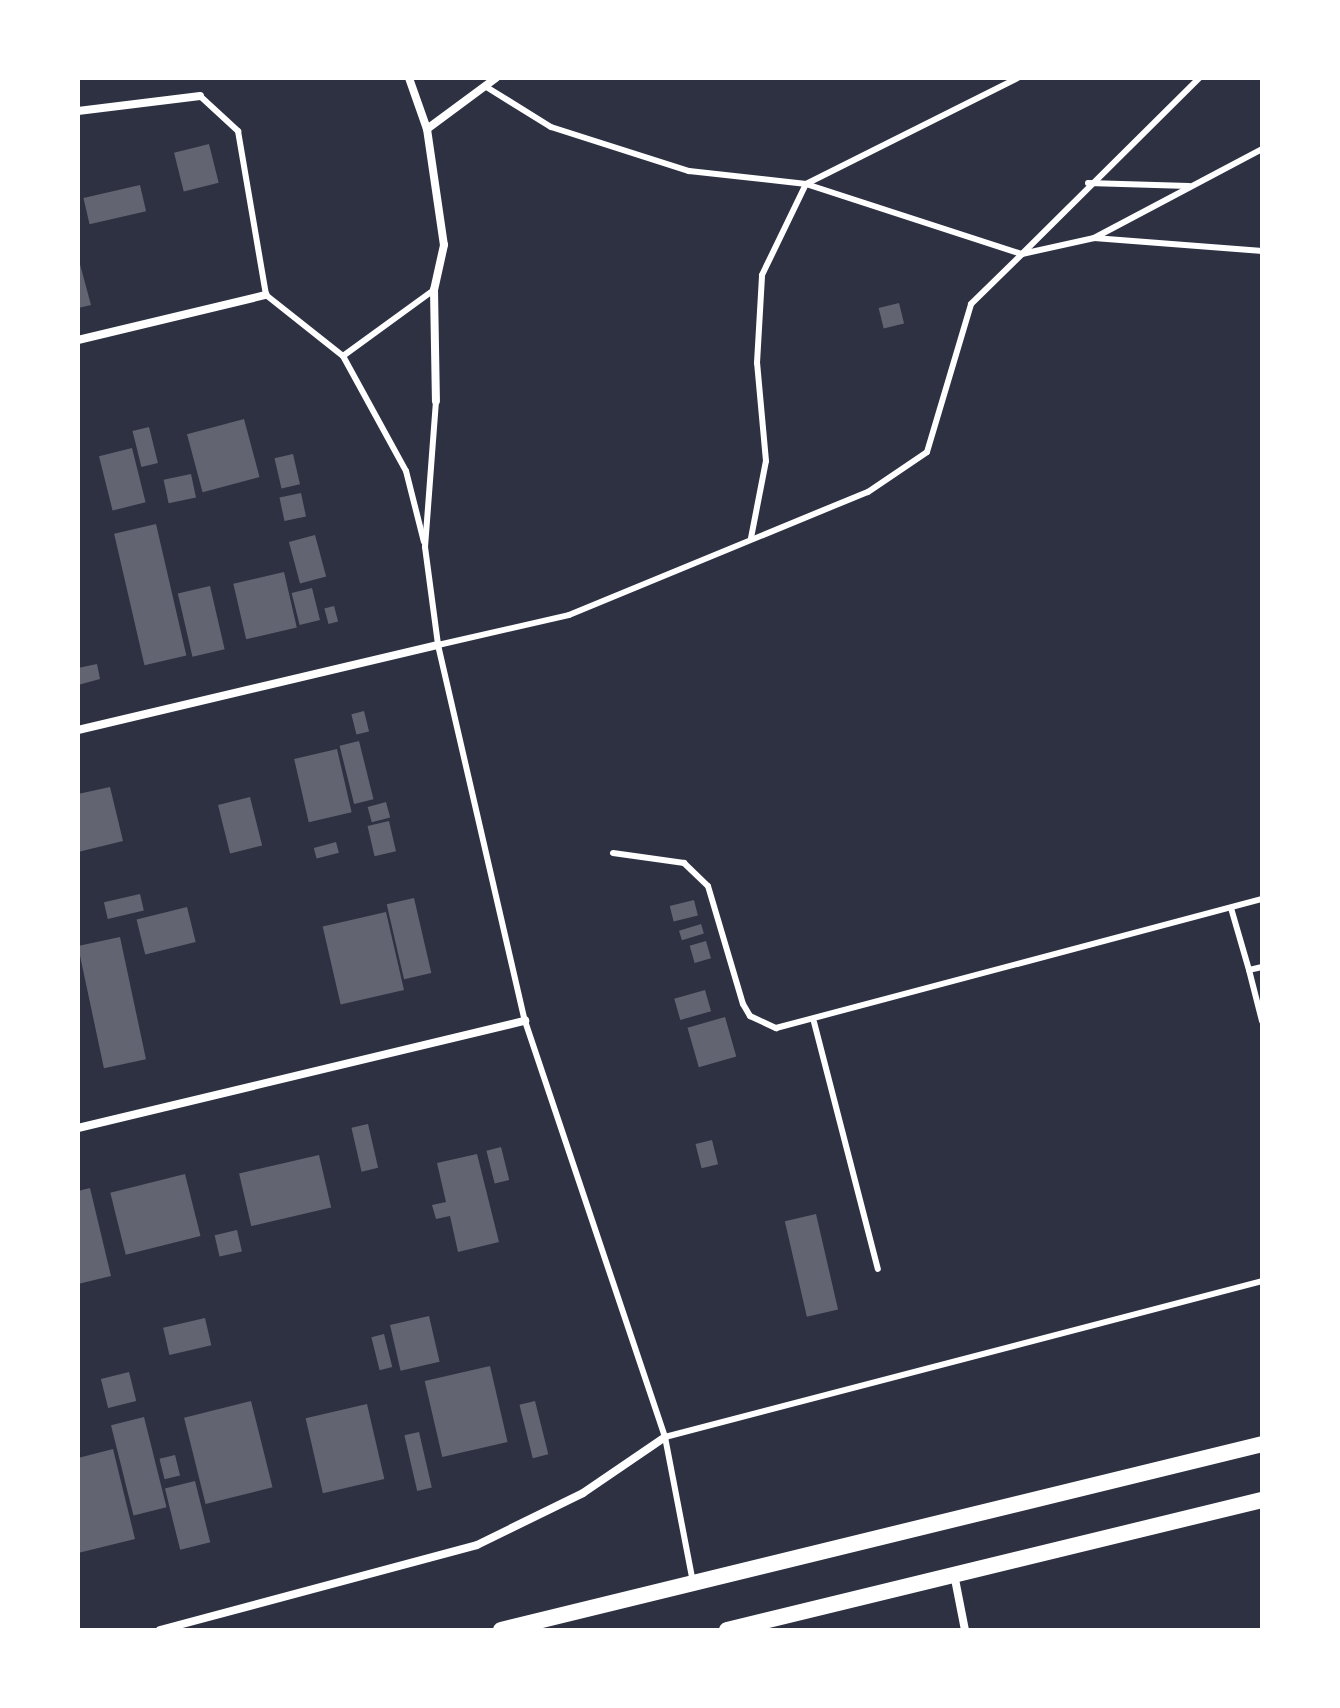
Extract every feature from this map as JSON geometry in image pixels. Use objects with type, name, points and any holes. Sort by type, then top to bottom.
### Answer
[{"type":"main road","points":[[501,1630],[1262,1444]]},
{"type":"main road","points":[[727,1630],[1262,1500]]},
{"type":"street","points":[[409,78],[427,129],[444,245],[434,290],[436,401]]},
{"type":"street","points":[[427,129],[488,88],[496,78]]},
{"type":"street","points":[[78,111],[200,96]]},
{"type":"street","points":[[78,340],[266,295]]},
{"type":"street","points":[[78,730],[438,645]]},
{"type":"street","points":[[78,1128],[525,1021]]},
{"type":"street","points":[[160,1630],[477,1545],[583,1493],[665,1437]]},
{"type":"street","points":[[954,1573],[965,1630]]},
{"type":"lane","points":[[751,538],[766,461],[757,363],[762,275],[806,184],[1018,78]]},
{"type":"lane","points":[[438,645],[569,615],[868,492],[927,452],[971,304],[1088,183],[1199,78]]},
{"type":"lane","points":[[488,88],[551,127],[689,171],[806,184],[1022,254],[1094,238],[1262,149]]},
{"type":"lane","points":[[200,96],[238,131],[266,295],[343,356],[406,471],[425,547],[438,645],[525,1021],[665,1437],[693,1582]]},
{"type":"lane","points":[[1088,183],[1192,186]]},
{"type":"lane","points":[[1094,238],[1262,251]]},
{"type":"lane","points":[[343,356],[434,290]]},
{"type":"lane","points":[[425,547],[436,401]]},
{"type":"lane","points":[[613,853],[684,863],[708,886],[750,1016],[776,1028],[814,1022],[1262,899]]},
{"type":"lane","points":[[1231,908],[1262,1021]]},
{"type":"lane","points":[[1249,970],[1262,967]]},
{"type":"lane","points":[[814,1022],[878,1269]]},
{"type":"lane","points":[[665,1437],[1262,1281]]},
{"type":"building","points":[[209,144],[219,183],[184,192],[174,153]]},
{"type":"building","points":[[140,185],[146,211],[90,224],[83,198]]},
{"type":"building","points":[[78,257],[91,305],[78,308]]},
{"type":"building","points":[[899,303],[904,323],[884,328],[879,308]]},
{"type":"building","points":[[244,419],[260,477],[203,492],[187,434]]},
{"type":"building","points":[[149,427],[158,463],[141,467],[133,431]]},
{"type":"building","points":[[132,448],[146,502],[113,511],[99,456]]},
{"type":"building","points":[[293,454],[300,484],[281,488],[274,458]]},
{"type":"building","points":[[191,474],[196,497],[169,503],[164,480]]},
{"type":"building","points":[[301,493],[306,516],[284,521],[279,498]]},
{"type":"building","points":[[156,524],[186,656],[144,665],[114,534]]},
{"type":"building","points":[[315,535],[326,577],[300,584],[289,542]]},
{"type":"building","points":[[284,572],[297,628],[246,639],[233,584]]},
{"type":"building","points":[[210,586],[225,649],[192,657],[178,593]]},
{"type":"building","points":[[312,588],[320,620],[300,625],[292,593]]},
{"type":"building","points":[[334,606],[338,621],[328,624],[324,609]]},
{"type":"building","points":[[97,664],[100,679],[78,685],[78,668]]},
{"type":"building","points":[[364,711],[369,731],[356,735],[351,714]]},
{"type":"building","points":[[359,741],[374,799],[354,804],[340,746]]},
{"type":"building","points":[[337,749],[352,812],[309,822],[294,759]]},
{"type":"building","points":[[110,787],[123,841],[78,852],[78,794]]},
{"type":"building","points":[[250,797],[262,846],[230,853],[218,805]]},
{"type":"building","points":[[386,802],[390,817],[372,822],[368,807]]},
{"type":"building","points":[[389,821],[396,851],[375,856],[368,826]]},
{"type":"building","points":[[336,842],[339,853],[317,859],[314,848]]},
{"type":"building","points":[[140,894],[144,911],[108,919],[104,902]]},
{"type":"building","points":[[414,898],[431,973],[404,979],[387,904]]},
{"type":"building","points":[[694,900],[698,916],[674,922],[670,906]]},
{"type":"building","points":[[187,907],[196,942],[145,955],[137,920]]},
{"type":"building","points":[[386,912],[404,990],[341,1005],[323,927]]},
{"type":"building","points":[[701,924],[704,934],[682,940],[679,931]]},
{"type":"building","points":[[120,937],[146,1059],[104,1068],[78,946]]},
{"type":"building","points":[[706,941],[711,958],[695,963],[690,946]]},
{"type":"building","points":[[705,990],[711,1011],[680,1020],[674,999]]},
{"type":"building","points":[[725,1017],[736,1056],[699,1067],[688,1028]]},
{"type":"building","points":[[368,1124],[378,1168],[362,1172],[351,1128]]},
{"type":"building","points":[[712,1140],[718,1164],[702,1168],[696,1144]]},
{"type":"building","points":[[501,1147],[509,1180],[495,1184],[486,1151]]},
{"type":"building","points":[[477,1154],[499,1242],[458,1252],[450,1216],[436,1219],[432,1205],[446,1202],[437,1163]]},
{"type":"building","points":[[319,1155],[331,1208],[251,1226],[239,1173]]},
{"type":"building","points":[[185,1174],[200,1236],[126,1255],[110,1193]]},
{"type":"building","points":[[90,1188],[111,1276],[78,1284],[78,1191]]},
{"type":"building","points":[[816,1214],[838,1309],[807,1317],[785,1221]]},
{"type":"building","points":[[237,1230],[242,1251],[220,1257],[215,1235]]},
{"type":"building","points":[[429,1316],[440,1362],[401,1371],[390,1325]]},
{"type":"building","points":[[205,1318],[211,1345],[169,1355],[163,1328]]},
{"type":"building","points":[[384,1334],[392,1367],[380,1370],[371,1337]]},
{"type":"building","points":[[490,1366],[508,1442],[442,1457],[425,1381]]},
{"type":"building","points":[[129,1372],[136,1401],[108,1408],[101,1379]]},
{"type":"building","points":[[251,1401],[273,1487],[206,1504],[184,1418]]},
{"type":"building","points":[[535,1401],[548,1454],[533,1458],[519,1405]]},
{"type":"building","points":[[367,1404],[384,1479],[323,1493],[306,1418]]},
{"type":"building","points":[[144,1417],[166,1507],[134,1515],[111,1425]]},
{"type":"building","points":[[419,1432],[432,1488],[417,1491],[404,1435]]},
{"type":"building","points":[[113,1449],[135,1539],[78,1553],[78,1458]]},
{"type":"building","points":[[175,1455],[180,1475],[165,1479],[159,1459]]},
{"type":"building","points":[[195,1481],[210,1542],[180,1550],[165,1488]]}]
